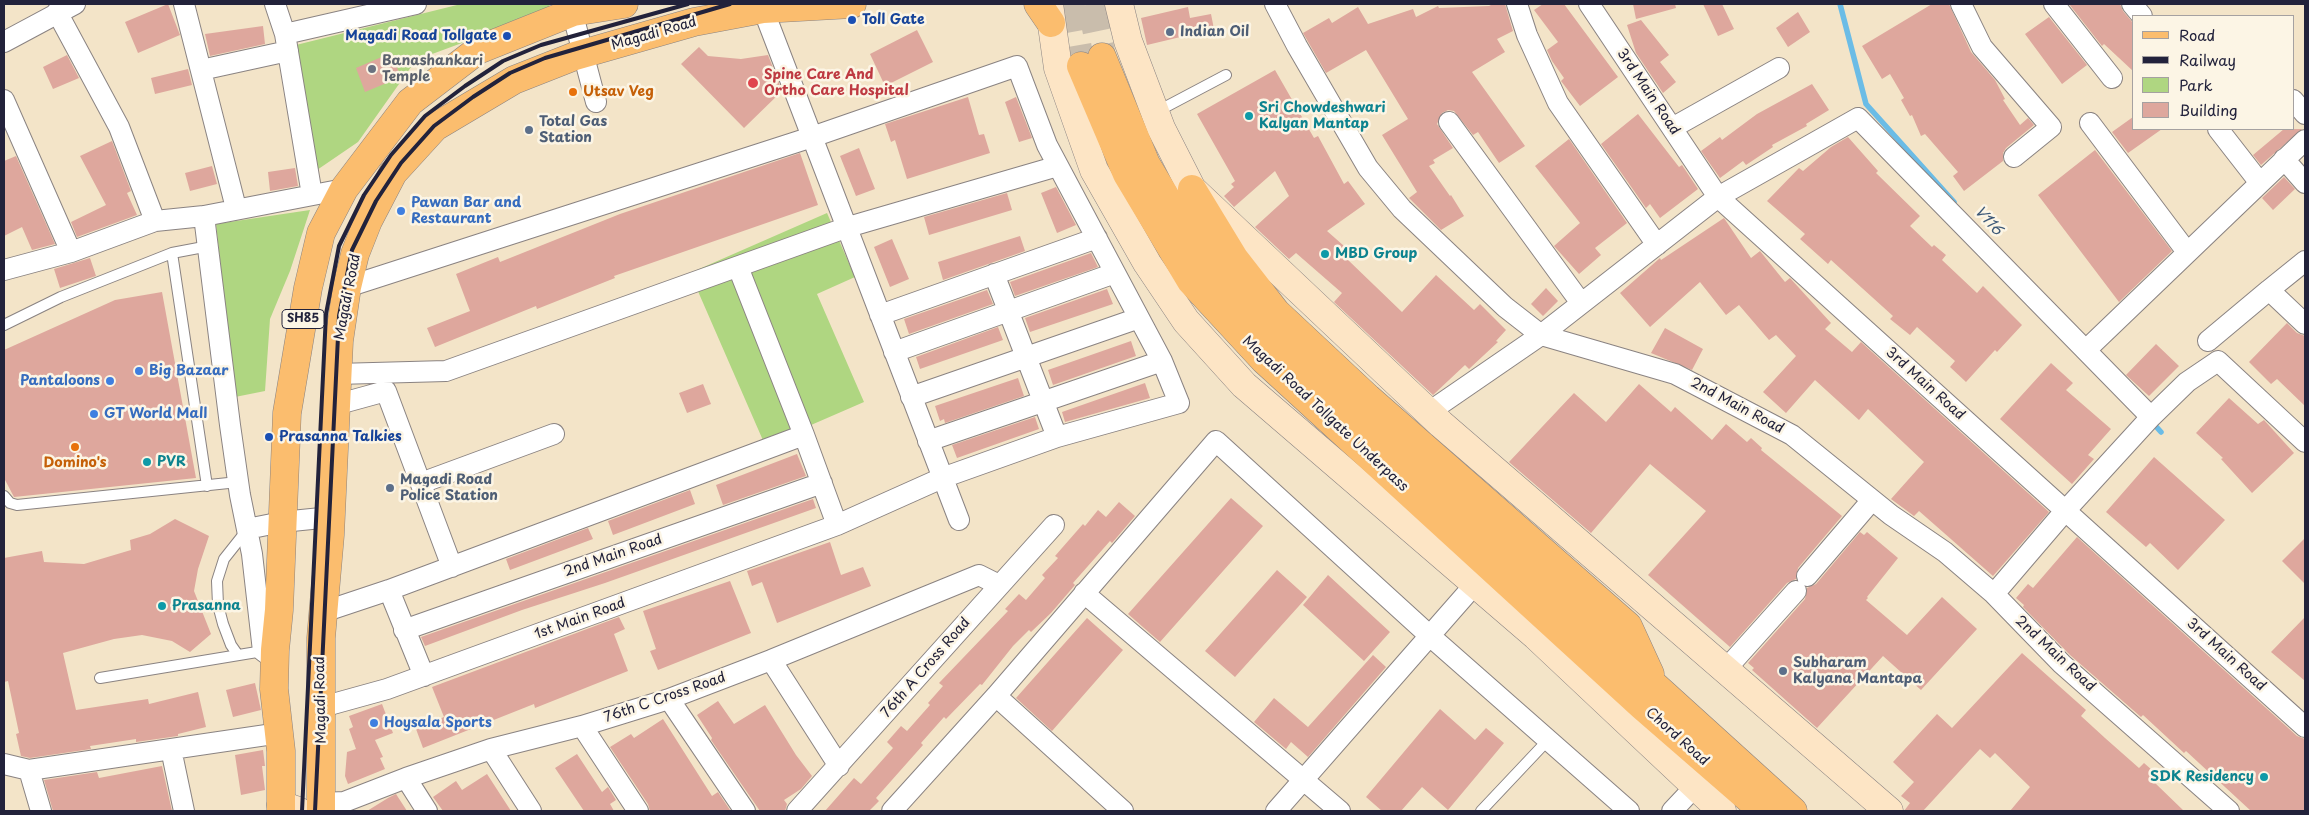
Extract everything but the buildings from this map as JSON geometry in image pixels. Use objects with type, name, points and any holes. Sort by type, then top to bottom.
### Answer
[{"type":"main road","name":"SH85","points":[[301,808],[280,733],[269,656],[282,522],[287,413],[308,288],[321,233],[344,189],[410,102],[478,50],[571,8],[624,4]]},
{"type":"main road","name":"Magadi Road","points":[[301,808],[322,707],[321,638],[331,517],[338,341],[347,287],[355,254],[368,220],[393,173],[435,128],[514,80],[584,54],[694,22],[763,9],[852,4]]},
{"type":"main road","name":"Magadi Road Tollgate Underpass","points":[[1092,62],[1146,164],[1208,268],[1279,345],[1642,704]]},
{"type":"main road","points":[[1192,189],[1234,258],[1276,312],[1368,398],[1628,626],[1642,704],[1793,811]]},
{"type":"main road","name":"Chord Road","points":[[1642,704],[1704,777],[1763,811]]},
{"type":"street","points":[[4,42],[75,4]]},
{"type":"street","points":[[184,4],[236,208]]},
{"type":"street","points":[[275,4],[286,42],[312,195]]},
{"type":"street","points":[[201,70],[286,42],[416,4]]},
{"type":"street","points":[[1119,4],[1128,42],[1161,128],[1192,189],[1429,412],[1889,811]]},
{"type":"street","name":"2nd Main Road","points":[[1275,4],[1297,46],[1368,168],[1402,209],[1505,307],[1540,335],[1675,374],[1792,435],[1872,500],[1945,552],[1994,594],[2062,664],[2229,811]]},
{"type":"street","points":[[1517,4],[1527,35],[1558,103],[1657,245]]},
{"type":"street","name":"3rd Main Road","points":[[1589,4],[1718,197],[2305,727]]},
{"type":"street","points":[[1961,4],[1982,47],[2052,127],[2014,157]]},
{"type":"street","points":[[2054,4],[2112,78]]},
{"type":"street","points":[[2132,4],[2141,15]]},
{"type":"street","points":[[571,8],[596,102]]},
{"type":"street","points":[[763,9],[959,520]]},
{"type":"street","points":[[1046,10],[1058,68],[1094,170],[1147,263],[1186,321],[1244,385],[1536,636],[1642,704]]},
{"type":"street","points":[[57,12],[119,127],[155,221]]},
{"type":"street","points":[[347,287],[812,137],[1017,66],[1047,145],[1162,360],[928,441]]},
{"type":"street","points":[[1672,128],[1779,68]]},
{"type":"street","points":[[4,100],[71,252]]},
{"type":"street","points":[[2294,101],[2305,114]]},
{"type":"street","points":[[1429,412],[1540,335],[1718,197],[1858,118],[2150,416]]},
{"type":"street","points":[[1449,122],[1581,304]]},
{"type":"street","points":[[2090,123],[2187,252]]},
{"type":"street","points":[[2219,130],[2260,183]]},
{"type":"street","points":[[2087,350],[2305,140]]},
{"type":"street","points":[[2284,159],[2305,183]]},
{"type":"street","points":[[337,374],[446,371],[847,229],[1058,166]]},
{"type":"street","points":[[4,270],[71,252],[155,221],[204,216],[236,208],[344,189]]},
{"type":"street","points":[[204,216],[238,482],[269,656]]},
{"type":"street","points":[[880,315],[1097,238]]},
{"type":"street","points":[[2208,341],[2305,261]]},
{"type":"street","points":[[738,268],[804,435],[837,525]]},
{"type":"street","points":[[894,352],[1115,273]]},
{"type":"street","points":[[994,274],[1057,437]]},
{"type":"street","points":[[2268,290],[2305,324]]},
{"type":"street","points":[[911,397],[1139,318]]},
{"type":"street","name":"1st Main Road","points":[[322,707],[387,690],[837,525],[942,478],[1057,437],[1179,403],[1162,360]]},
{"type":"street","points":[[1994,594],[2150,416],[2187,382],[2218,361],[2305,442]]},
{"type":"street","points":[[335,405],[386,391],[452,567]]},
{"type":"street","points":[[421,483],[554,434]]},
{"type":"street","points":[[323,612],[452,567],[804,435]]},
{"type":"street","points":[[898,809],[1216,441],[1430,636],[1629,811]]},
{"type":"street","name":"2nd Main Road","points":[[404,630],[822,483]]},
{"type":"street","points":[[1726,669],[1872,500]]},
{"type":"street","points":[[247,529],[282,522],[331,517]]},
{"type":"street","name":"76th A Cross Road","points":[[797,811],[1054,525]]},
{"type":"street","name":"76th C Cross Road","points":[[301,808],[344,802],[406,778],[491,749],[582,726],[669,699],[771,660],[979,575],[999,585]]},
{"type":"street","points":[[1276,811],[1476,584]]},
{"type":"street","points":[[389,590],[424,676]]},
{"type":"street","points":[[1084,593],[1304,778],[1340,811]]},
{"type":"street","points":[[771,660],[839,766]]},
{"type":"street","points":[[996,696],[1123,811]]},
{"type":"street","points":[[669,699],[745,811]]},
{"type":"street","points":[[582,726],[638,811]]},
{"type":"street","points":[[4,764],[29,770],[280,733]]},
{"type":"street","points":[[171,749],[184,811]]},
{"type":"street","points":[[491,749],[531,811]]},
{"type":"street","points":[[29,770],[41,811]]},
{"type":"street","points":[[1672,811],[1704,777],[1722,811]]},
{"type":"street","points":[[406,778],[427,811]]},
{"type":"lane","points":[[1155,112],[1226,75]]},
{"type":"lane","points":[[4,324],[61,297],[172,253],[208,246]]},
{"type":"lane","points":[[172,253],[207,486]]},
{"type":"lane","points":[[4,496],[10,502],[17,505],[238,482]]},
{"type":"lane","points":[[238,655],[231,645],[222,624],[218,605],[217,581],[224,560],[247,529]]},
{"type":"lane","points":[[100,678],[238,655],[269,656]]},
{"type":"lane","points":[[1481,811],[1548,740]]},
{"type":"green space","points":[[461,4],[549,4],[551,10],[416,60],[358,142],[317,170],[296,45]]},
{"type":"green space","points":[[310,210],[290,271],[270,319],[265,391],[235,397],[216,224]]},
{"type":"green space","points":[[827,213],[855,277],[817,294],[864,402],[765,445],[690,273]]},
{"type":"waterway","name":"V116","points":[[1840,4],[1866,104],[1954,202]]},
{"type":"waterway","name":"V116","points":[[2151,421],[2161,432]]},
{"type":"tunnel","points":[[1070,4],[1081,66]]},
{"type":"tunnel","points":[[1091,4],[1102,57]]},
{"type":"railway","points":[[302,811],[326,314],[339,246],[364,195],[391,155],[425,116],[465,86],[503,61],[541,45],[688,4]]},
{"type":"railway","points":[[315,811],[339,316],[352,250],[376,201],[401,163],[434,126],[510,73],[545,58],[730,4]]},
{"type":"place","name":"Toll Gate","points":[[852,20]]},
{"type":"place","name":"Indian Oil","points":[[1170,32]]},
{"type":"place","name":"Magadi Road Tollgate","points":[[507,36]]},
{"type":"place","name":"Banashankari Temple","points":[[372,69]]},
{"type":"place","name":"Spine Care And Ortho Care Hospital","points":[[753,83]]},
{"type":"place","name":"Utsav Veg","points":[[573,92]]},
{"type":"place","name":"Sri Chowdeshwari Kalyan Mantap","points":[[1249,116]]},
{"type":"place","name":"Total Gas Station","points":[[529,130]]},
{"type":"place","name":"Pawan Bar and Restaurant","points":[[401,211]]},
{"type":"place","name":"MBD Group","points":[[1325,254]]},
{"type":"place","name":"Big Bazaar","points":[[139,371]]},
{"type":"place","name":"Pantaloons","points":[[110,381]]},
{"type":"place","name":"GT World Mall","points":[[94,414]]},
{"type":"place","name":"Prasanna Talkies","points":[[269,437]]},
{"type":"place","name":"Domino's","points":[[75,447]]},
{"type":"place","name":"PVR","points":[[147,462]]},
{"type":"place","name":"Magadi Road Police Station","points":[[390,488]]},
{"type":"place","name":"Prasanna","points":[[162,606]]},
{"type":"place","name":"Subharam Kalyana Mantapa","points":[[1783,671]]},
{"type":"place","name":"Hoysala Sports","points":[[374,723]]},
{"type":"place","name":"SDK Residency","points":[[2264,777]]}]
